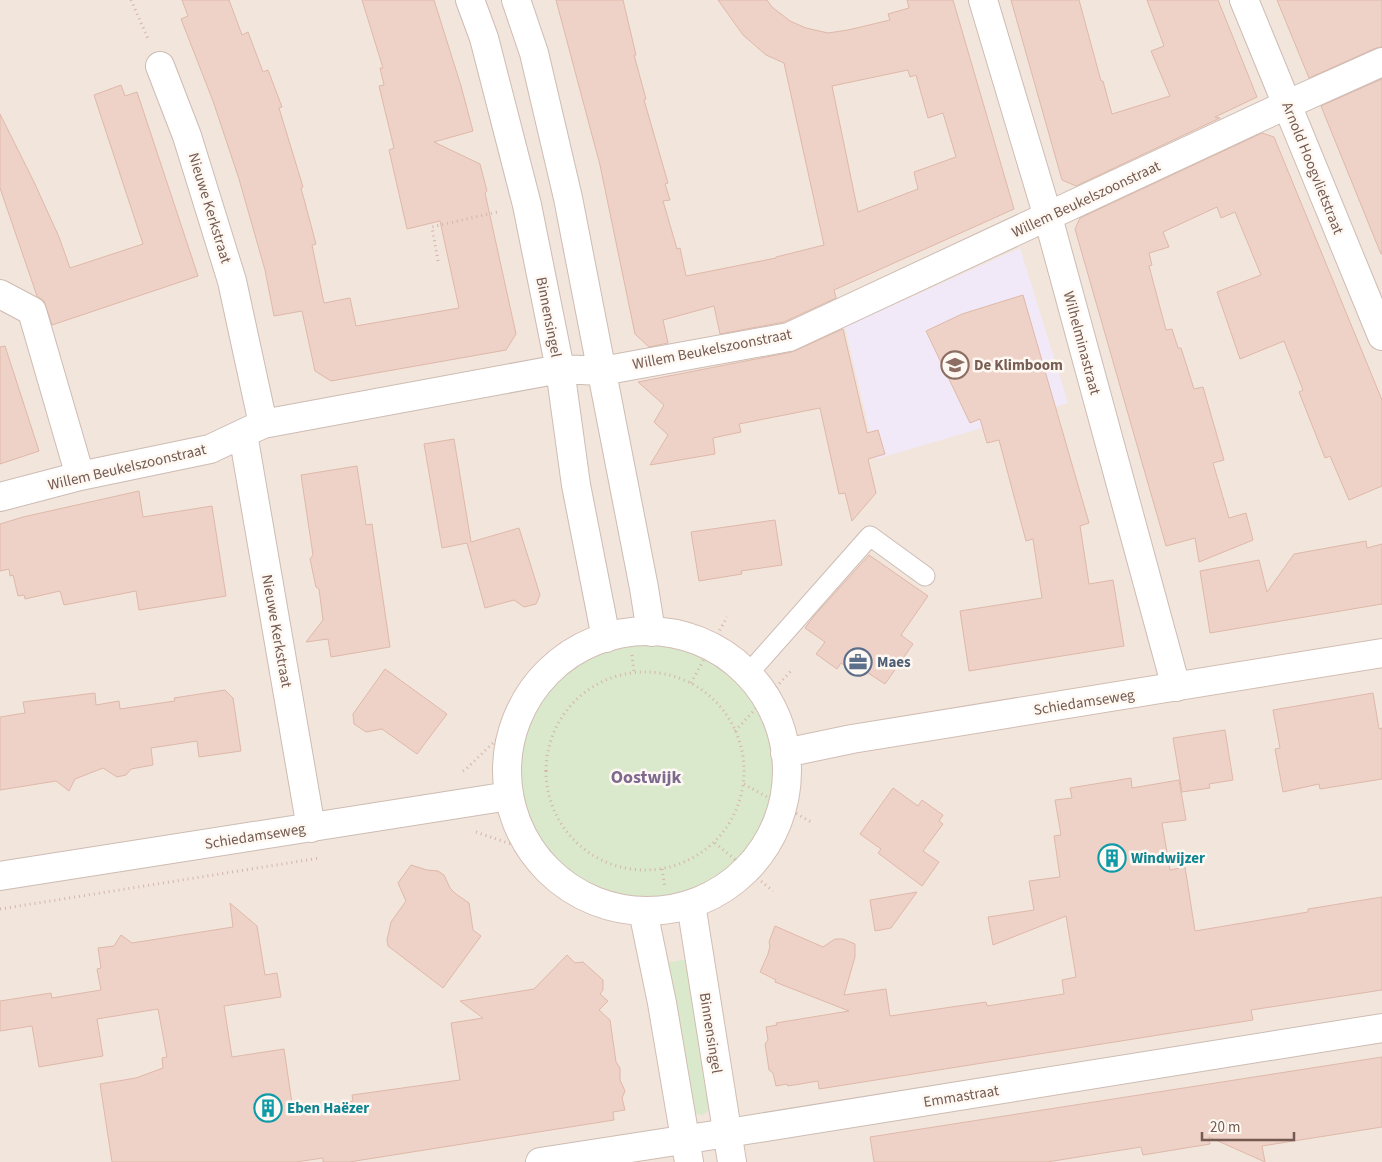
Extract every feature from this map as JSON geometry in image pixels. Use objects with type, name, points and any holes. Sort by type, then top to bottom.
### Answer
[{"type":"street","name":"Binnensingel","points":[[470,0],[484,38],[527,206],[560,369],[576,485],[606,638]]},
{"type":"street","points":[[516,0],[534,53],[566,188],[651,632]]},
{"type":"street","name":"Wilhelminastraat","points":[[983,0],[1048,217],[1176,687]]},
{"type":"street","name":"Arnold Hoogvlietstraat","points":[[1244,0],[1382,336]]},
{"type":"street","name":"Willem Beukelszoonstraat","points":[[0,497],[80,476],[210,449],[253,429],[560,369],[602,370],[789,337],[1382,62]]},
{"type":"street","name":"Nieuwe Kerkstraat","points":[[160,66],[187,136],[232,281],[311,828]]},
{"type":"street","points":[[0,294],[32,312],[80,476]]},
{"type":"street","points":[[651,632],[673,634],[694,640],[731,660],[748,675],[766,698],[781,732],[786,771],[782,806],[776,824],[768,840],[747,869],[726,887],[692,904],[669,909],[626,910],[580,894],[553,876],[532,851],[521,834],[509,796],[506,771],[509,745],[516,720],[525,702],[546,675],[567,656],[586,646],[606,638],[628,633],[651,632]]},
{"type":"street","name":"Schiedamseweg","points":[[785,753],[852,740],[1382,653]]},
{"type":"street","name":"Schiedamseweg","points":[[0,876],[509,796]]},
{"type":"street","name":"Binnensingel","points":[[692,904],[732,1162]]},
{"type":"street","points":[[643,911],[662,1003],[687,1151]]},
{"type":"street","name":"Emmastraat","points":[[540,1162],[687,1151],[727,1133],[1382,1028]]},
{"type":"lane","points":[[748,675],[870,536],[925,576]]},
{"type":"path","points":[[131,0],[160,66]]},
{"type":"path","points":[[438,261],[432,227],[497,212]]},
{"type":"path","points":[[692,684],[727,617]]},
{"type":"path","points":[[735,731],[791,671]]},
{"type":"path","points":[[634,672],[657,673],[679,678],[692,684],[717,701],[730,719],[735,731],[740,740],[744,761],[744,784],[739,805],[729,825],[715,843],[698,856],[678,866],[656,870],[634,870],[612,866],[593,856],[571,837],[561,826],[551,805],[546,783],[546,761],[551,739],[557,726],[574,701],[592,687],[613,677],[634,672]]},
{"type":"path","points":[[465,770],[516,720]]},
{"type":"path","points":[[744,784],[813,823]]},
{"type":"path","points":[[480,833],[532,851]]},
{"type":"path","points":[[715,843],[773,891]]},
{"type":"shaded area","points":[[0,0],[1382,0],[1382,1162],[0,1162]]},
{"type":"shaded area","name":"De Klimboom","points":[[1020,248],[1068,403],[876,459],[845,327]]},
{"type":"green space","points":[[646,644],[671,647],[694,654],[706,659],[736,681],[758,711],[763,723],[770,746],[773,771],[770,796],[763,819],[758,831],[736,861],[706,883],[694,888],[671,895],[646,898],[621,895],[598,888],[586,883],[556,861],[534,831],[529,819],[522,796],[519,771],[522,746],[529,723],[534,711],[556,681],[586,659],[598,654],[621,647]]},
{"type":"green space","points":[[690,959],[711,1109],[702,1115],[693,1113],[664,963]]},
{"type":"building","points":[[182,0],[229,0],[242,35],[248,32],[263,72],[268,70],[282,107],[279,108],[303,187],[301,188],[316,244],[312,245],[324,303],[350,298],[356,326],[459,308],[440,221],[407,229],[389,150],[394,148],[379,86],[384,85],[380,68],[383,68],[362,0],[434,0],[473,131],[434,142],[480,164],[516,334],[506,350],[331,381],[315,371],[302,311],[274,316],[265,270],[239,179],[213,101],[181,19],[188,16]]},
{"type":"building","points":[[556,0],[623,0],[636,55],[634,55],[646,99],[644,100],[668,183],[665,184],[670,200],[663,201],[677,249],[680,248],[686,276],[776,258],[824,245],[784,63],[766,55],[743,35],[718,0],[767,0],[772,7],[790,21],[806,28],[828,33],[890,20],[888,14],[909,8],[907,0],[953,0],[1014,209],[834,290],[836,298],[784,322],[720,334],[714,306],[663,320],[668,343],[649,347],[635,334],[600,165]],"holes":[[[908,70],[910,77],[916,75],[928,118],[943,113],[956,157],[914,172],[918,189],[858,212],[832,86]]]},
{"type":"building","points":[[1011,0],[1079,0],[1112,114],[1170,96],[1151,51],[1164,46],[1147,0],[1218,0],[1257,97],[1215,117],[1220,118],[1076,186],[1062,180]]},
{"type":"building","points":[[1277,0],[1382,0],[1382,47],[1309,78]]},
{"type":"building","points":[[1382,79],[1382,254],[1381,254],[1321,106]]},
{"type":"building","points":[[121,85],[125,96],[137,92],[198,276],[52,325],[44,301],[37,296],[0,188],[0,114],[59,237],[70,268],[143,244],[94,95]]},
{"type":"building","points":[[1262,133],[1274,137],[1382,400],[1382,486],[1349,500],[1330,456],[1325,458],[1299,392],[1303,390],[1284,341],[1240,359],[1217,292],[1261,275],[1235,212],[1221,218],[1217,207],[1163,232],[1169,247],[1149,253],[1152,265],[1149,266],[1166,330],[1172,329],[1178,348],[1181,348],[1194,389],[1203,387],[1224,460],[1213,463],[1229,518],[1246,513],[1253,540],[1199,562],[1195,538],[1166,546],[1075,229],[1080,218]]},
{"type":"building","points":[[1023,295],[1089,523],[1080,526],[1089,584],[1113,580],[1124,646],[969,671],[960,611],[1042,598],[1033,539],[1026,541],[999,440],[987,443],[980,419],[970,423],[926,331],[962,314]]},
{"type":"building","points":[[843,329],[867,433],[878,430],[885,454],[868,459],[876,493],[852,521],[845,493],[839,494],[820,408],[739,424],[741,432],[713,438],[715,454],[650,465],[668,435],[654,422],[664,405],[638,382],[792,352]]},
{"type":"building","points":[[5,346],[39,451],[0,464],[0,347]]},
{"type":"building","points":[[454,439],[471,542],[519,528],[540,595],[536,604],[524,607],[514,600],[485,608],[467,543],[442,548],[424,444]]},
{"type":"building","points":[[357,466],[366,525],[372,524],[390,647],[331,657],[328,639],[306,642],[323,620],[319,589],[316,587],[310,559],[313,555],[301,475]]},
{"type":"building","points":[[139,491],[143,517],[212,506],[226,596],[139,610],[136,591],[64,605],[60,591],[25,599],[24,595],[18,596],[13,575],[10,576],[9,569],[0,571],[0,524]]},
{"type":"building","points":[[775,520],[782,565],[741,571],[742,574],[699,581],[691,532]]},
{"type":"building","points":[[1366,541],[1367,548],[1382,544],[1382,604],[1210,633],[1200,571],[1259,560],[1267,592],[1294,554]]},
{"type":"building","points":[[869,555],[928,596],[901,635],[913,644],[885,684],[865,671],[861,677],[841,663],[837,669],[816,654],[825,642],[805,628]]},
{"type":"building","points":[[385,669],[447,714],[417,754],[382,729],[366,732],[354,724],[353,714]]},
{"type":"building","points":[[225,690],[233,698],[241,751],[199,757],[197,741],[151,748],[153,765],[131,769],[126,775],[117,777],[103,768],[75,779],[69,791],[56,781],[0,790],[0,717],[25,713],[23,702],[95,693],[96,705],[119,701],[120,709],[175,701],[174,698]]},
{"type":"building","points":[[1373,693],[1379,729],[1382,728],[1382,779],[1320,789],[1319,784],[1283,792],[1275,749],[1280,748],[1273,710]]},
{"type":"building","points":[[1225,730],[1233,780],[1209,784],[1210,788],[1182,792],[1173,738]]},
{"type":"building","points":[[1131,778],[1132,788],[1179,780],[1186,820],[1162,823],[1170,870],[1185,867],[1195,931],[1308,912],[1308,909],[1382,897],[1382,990],[1251,1010],[1253,1020],[819,1089],[818,1081],[776,1086],[773,1073],[769,1070],[765,1044],[768,1040],[766,1027],[777,1025],[776,1023],[849,1011],[775,982],[776,980],[760,972],[768,954],[769,942],[775,926],[823,947],[835,939],[843,939],[855,944],[855,957],[844,995],[886,989],[890,1016],[986,1002],[987,1006],[1064,994],[1062,980],[1076,977],[1066,916],[993,945],[988,917],[1034,910],[1029,881],[1060,877],[1054,836],[1061,835],[1055,800],[1072,798],[1070,788]]},
{"type":"building","points":[[893,788],[918,806],[922,800],[943,815],[939,821],[943,824],[923,851],[939,862],[922,886],[878,853],[881,849],[860,834]]},
{"type":"building","points":[[411,865],[438,871],[444,875],[450,888],[469,903],[473,930],[481,936],[443,988],[388,946],[387,940],[391,922],[406,901],[398,883]]},
{"type":"building","points":[[917,892],[891,928],[875,931],[870,900]]},
{"type":"building","points":[[230,903],[257,926],[265,975],[277,973],[281,997],[224,1006],[232,1057],[284,1049],[293,1110],[353,1101],[352,1095],[460,1080],[451,1023],[483,1018],[460,1001],[534,989],[567,955],[575,963],[583,962],[603,980],[603,990],[600,994],[608,1001],[599,1010],[610,1020],[616,1062],[620,1068],[620,1080],[625,1091],[622,1098],[625,1110],[613,1112],[614,1120],[349,1162],[323,1162],[323,1158],[296,1162],[112,1162],[100,1084],[136,1078],[163,1068],[162,1058],[167,1057],[158,1009],[97,1019],[103,1056],[39,1067],[32,1026],[0,1031],[0,1001],[51,993],[52,998],[101,990],[97,969],[101,968],[98,948],[114,946],[121,935],[132,943],[233,927]]},
{"type":"building","points":[[1382,1057],[1382,1127],[1262,1146],[1265,1162],[1209,1137],[1210,1144],[1143,1155],[1141,1147],[1047,1162],[874,1162],[870,1137]]},
{"type":"place","name":"De Klimboom","points":[[955,365]]},
{"type":"place","name":"Maes","points":[[858,662]]},
{"type":"place","name":"Windwijzer","points":[[1112,858]]},
{"type":"place","name":"Eben Haëzer","points":[[268,1108]]},
{"type":"district","name":"Oostwijk","points":[[646,777]]}]
